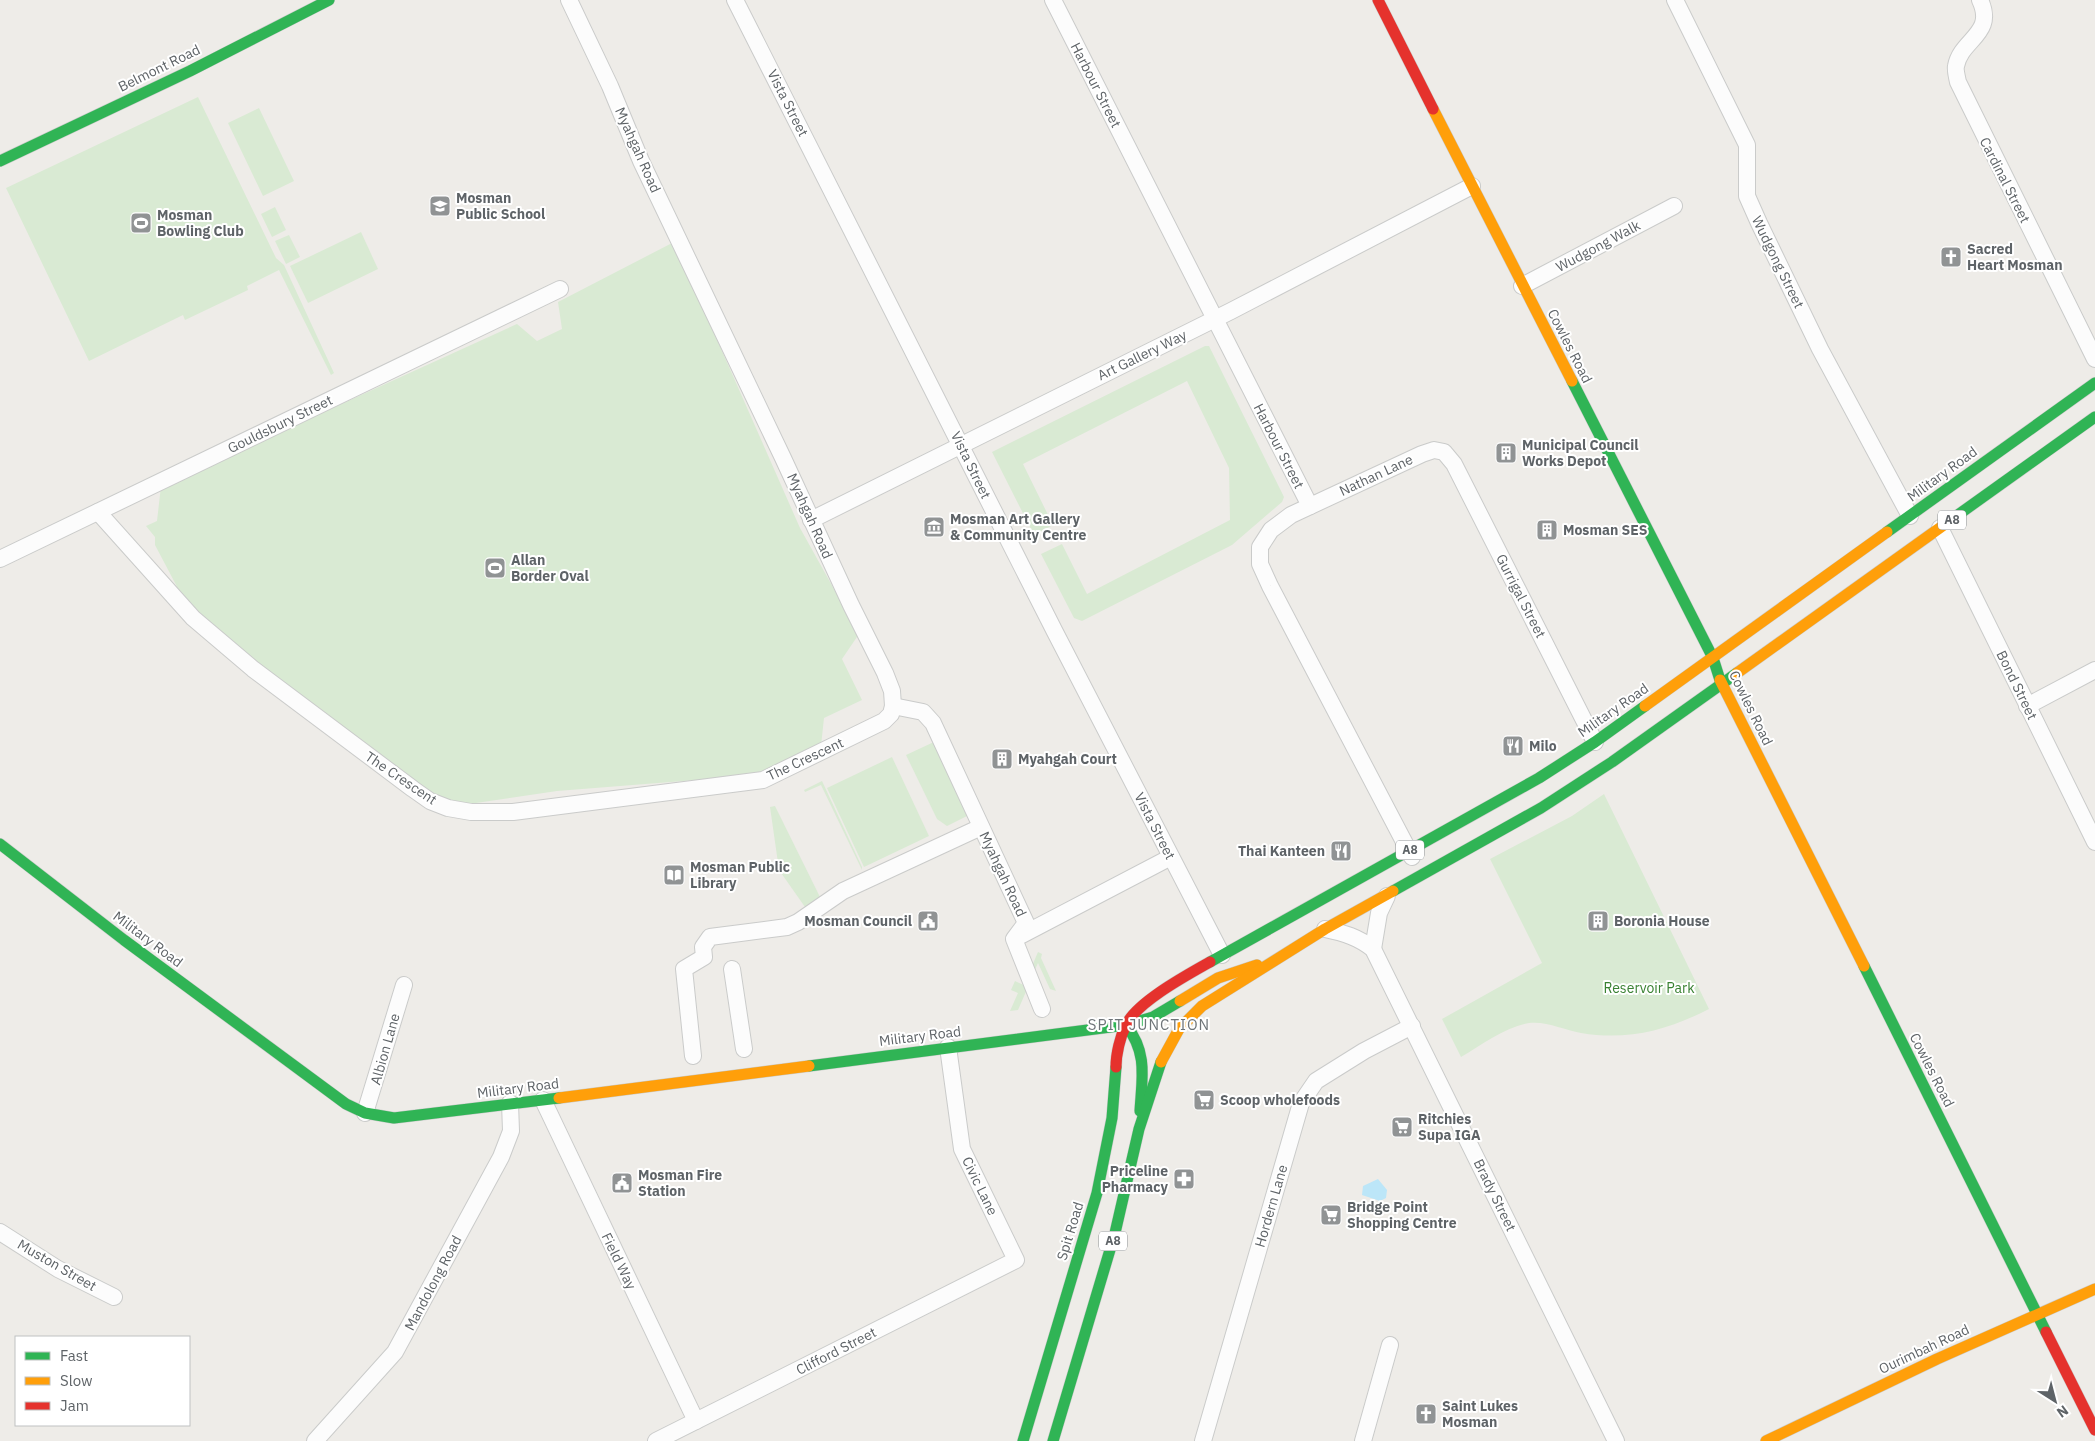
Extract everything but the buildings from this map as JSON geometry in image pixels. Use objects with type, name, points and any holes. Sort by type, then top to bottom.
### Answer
[{"type":"main road","name":"Belmont Road","points":[[0,161],[190,71],[329,0]]},
{"type":"main road","name":"Cowles Road","points":[[1378,0],[1522,286],[1714,658],[1721,683],[2095,1430]]},
{"type":"main road","name":"Military Road","points":[[1126,1025],[1137,1011],[1156,995],[1222,955],[1539,778],[1595,742],[2095,383]]},
{"type":"main road","name":"Military Road","points":[[1139,1129],[1161,1063],[1171,1042],[1188,1019],[1202,1006],[1325,929],[1541,808],[1612,762],[2095,417]]},
{"type":"main road","name":"Military Road","points":[[0,844],[139,951],[346,1104],[366,1113],[394,1118],[1126,1025],[1145,1021],[1153,1017],[1218,978],[1246,967],[1271,962]]},
{"type":"main road","points":[[1126,1025],[1140,1044],[1142,1058],[1139,1129]]},
{"type":"main road","name":"Spit Road","points":[[1023,1441],[1097,1193],[1112,1118],[1118,1050],[1126,1025]]},
{"type":"main road","name":"A8","points":[[1052,1441],[1115,1233],[1139,1129]]},
{"type":"main road","name":"Ourimbah Road","points":[[1766,1441],[1937,1359],[2095,1289]]},
{"type":"street","name":"Myahgah Road","points":[[569,0],[610,86],[641,161],[884,673],[892,691],[893,706],[922,712],[933,723],[1026,923],[1014,939],[1042,1009]]},
{"type":"street","name":"Vista Street","points":[[735,0],[1055,632],[1222,955]]},
{"type":"street","name":"Harbour Street","points":[[1053,0],[1310,506],[1291,515],[1271,530],[1260,547],[1260,564],[1422,875]]},
{"type":"street","name":"Wudgong Street","points":[[1675,0],[1746,145],[1747,196],[1758,222],[1820,349],[1910,516]]},
{"type":"street","name":"Cardinal Street","points":[[1980,0],[1984,23],[1976,37],[1964,50],[1956,66],[1958,82],[2095,359]]},
{"type":"street","name":"Art Gallery Way","points":[[811,520],[1215,319],[1472,186]]},
{"type":"street","name":"Wudgong Walk","points":[[1522,286],[1674,206]]},
{"type":"street","name":"Gouldsbury Street","points":[[0,559],[560,289]]},
{"type":"street","name":"Nathan Lane","points":[[1310,506],[1422,454],[1434,450],[1444,452]]},
{"type":"street","name":"Gurrigal Street","points":[[1444,452],[1458,473],[1595,742]]},
{"type":"street","name":"The Crescent","points":[[98,512],[193,618],[253,669],[413,789],[430,801],[448,808],[471,812],[513,812],[763,780],[884,722],[891,714],[893,706]]},
{"type":"street","name":"Bond Street","points":[[1940,528],[2095,842]]},
{"type":"street","points":[[2027,706],[2095,670]]},
{"type":"street","points":[[693,1056],[684,969],[704,957],[703,947],[710,937],[786,927],[798,922],[836,895],[855,885],[981,827]]},
{"type":"street","points":[[1014,939],[1171,857]]},
{"type":"street","points":[[1325,929],[1348,934],[1360,939],[1374,949],[1379,913],[1388,894]]},
{"type":"street","name":"Brady Street","points":[[1374,949],[1616,1441]]},
{"type":"street","points":[[732,969],[744,1049]]},
{"type":"street","name":"Albion Lane","points":[[366,1113],[404,985]]},
{"type":"street","name":"Hordern Lane","points":[[1203,1441],[1301,1103],[1316,1081],[1364,1051],[1412,1026]]},
{"type":"street","name":"Civic Lane","points":[[948,1047],[962,1149],[1016,1260]]},
{"type":"street","name":"Field Way","points":[[543,1100],[696,1421]]},
{"type":"street","name":"Mandolong Road","points":[[315,1441],[396,1352],[501,1157],[511,1131],[510,1103]]},
{"type":"street","name":"Muston Street","points":[[0,1232],[58,1269],[114,1297]]},
{"type":"street","name":"Clifford Street","points":[[656,1441],[1016,1260]]},
{"type":"street","points":[[1363,1441],[1390,1345]]},
{"type":"green space","name":"Mosman Bowling Club","points":[[198,97],[276,258],[284,265],[334,373],[331,375],[279,270],[247,286],[248,290],[185,320],[183,315],[89,361],[6,188]]},
{"type":"green space","points":[[259,108],[294,181],[263,196],[228,123]]},
{"type":"green space","points":[[275,207],[286,230],[272,237],[261,214]]},
{"type":"green space","points":[[361,232],[378,269],[308,303],[290,266]]},
{"type":"green space","points":[[289,235],[300,257],[286,264],[275,241]]},
{"type":"green space","points":[[674,242],[800,528],[859,634],[842,659],[862,700],[824,718],[821,746],[767,770],[734,777],[557,791],[435,809],[194,619],[155,545],[155,537],[146,526],[157,521],[161,486],[517,324],[537,341],[562,329],[558,302]]},
{"type":"green space","points":[[1205,346],[1209,346],[1284,497],[1282,502],[1232,545],[1082,621],[1074,618],[1041,554],[1062,544],[1087,594],[1230,520],[1229,468],[1187,381],[1023,464],[1053,525],[1034,535],[992,452]]},
{"type":"green space","points":[[936,741],[971,814],[947,826],[937,819],[906,755]]},
{"type":"green space","points":[[892,757],[929,836],[864,867],[827,788]]},
{"type":"green space","points":[[822,781],[862,870],[821,785],[805,792],[804,790]]},
{"type":"green space","name":"Reservoir Park","points":[[1604,794],[1709,1009],[1663,1028],[1615,1036],[1581,1033],[1549,1024],[1529,1023],[1502,1032],[1461,1057],[1442,1019],[1542,963],[1490,859],[1572,816]]},
{"type":"green space","points":[[775,806],[820,897],[805,907],[779,870],[770,807]]},
{"type":"green space","points":[[1038,952],[1042,954],[1041,958],[1056,991],[1050,989],[1038,963],[1033,974],[1029,973]]},
{"type":"green space","points":[[1015,981],[1028,987],[1018,1010],[1010,1011],[1018,993],[1011,990]]},
{"type":"water","points":[[1378,1179],[1387,1190],[1386,1198],[1380,1201],[1362,1195],[1363,1186]]},
{"type":"traffic: fast","points":[[0,161],[190,71],[329,0]]},
{"type":"traffic: fast","points":[[1572,381],[1713,658],[1720,680]]},
{"type":"traffic: fast","points":[[1887,532],[2095,383]]},
{"type":"traffic: fast","points":[[1955,517],[2095,417]]},
{"type":"traffic: fast","points":[[1393,891],[1541,808],[1612,762],[1737,673]]},
{"type":"traffic: fast","points":[[1210,962],[1539,778],[1595,742],[1645,706]]},
{"type":"traffic: fast","points":[[0,844],[124,940],[346,1104],[365,1113],[394,1118],[559,1098]]},
{"type":"traffic: fast","points":[[1864,966],[2046,1332]]},
{"type":"traffic: fast","points":[[809,1066],[1126,1025],[1153,1017],[1180,1001]]},
{"type":"traffic: fast","points":[[1126,1025],[1133,1035],[1141,1056],[1140,1111]]},
{"type":"traffic: fast","points":[[1053,1441],[1115,1233],[1139,1129],[1161,1062]]},
{"type":"traffic: fast","points":[[1023,1441],[1097,1193],[1112,1118],[1116,1067]]},
{"type":"traffic: slow","points":[[1433,109],[1572,381]]},
{"type":"traffic: slow","points":[[1737,673],[1955,517]]},
{"type":"traffic: slow","points":[[1645,706],[1887,532]]},
{"type":"traffic: slow","points":[[1720,680],[1864,966]]},
{"type":"traffic: slow","points":[[1161,1062],[1179,1029],[1202,1006],[1325,929],[1393,891]]},
{"type":"traffic: slow","points":[[1180,1001],[1218,978],[1257,965]]},
{"type":"traffic: slow","points":[[559,1098],[809,1066]]},
{"type":"traffic: slow","points":[[1766,1441],[1937,1359],[2095,1289]]},
{"type":"traffic: jam","points":[[1378,0],[1433,109]]},
{"type":"traffic: jam","points":[[1116,1067],[1120,1040],[1132,1016],[1151,998],[1210,962]]},
{"type":"traffic: jam","points":[[2046,1332],[2095,1430]]},
{"type":"place","name":"Mosman Public School","points":[[440,206]]},
{"type":"place","name":"Mosman Bowling Club","points":[[141,223]]},
{"type":"place","name":"Sacred Heart Mosman","points":[[1951,257]]},
{"type":"place","name":"Municipal Council Works Depot","points":[[1506,453]]},
{"type":"place","name":"Mosman Art Gallery & Community Centre","points":[[934,527]]},
{"type":"place","name":"Mosman SES","points":[[1547,530]]},
{"type":"place","name":"Allan Border Oval","points":[[495,568]]},
{"type":"place","name":"Milo","points":[[1513,746]]},
{"type":"place","name":"Myahgah Court","points":[[1002,759]]},
{"type":"place","name":"Thai Kanteen","points":[[1341,851]]},
{"type":"place","name":"Mosman Public Library","points":[[674,875]]},
{"type":"place","name":"Mosman Council","points":[[928,921]]},
{"type":"place","name":"Boronia House","points":[[1598,921]]},
{"type":"place","name":"Scoop wholefoods","points":[[1204,1100]]},
{"type":"place","name":"Ritchies Supa IGA","points":[[1402,1127]]},
{"type":"place","name":"Priceline Pharmacy","points":[[1184,1179]]},
{"type":"place","name":"Mosman Fire Station","points":[[622,1183]]},
{"type":"place","name":"Bridge Point Shopping Centre","points":[[1331,1215]]},
{"type":"place","name":"Saint Lukes Mosman","points":[[1426,1414]]},
{"type":"district","name":"SPIT JUNCTION","points":[[1149,1025]]}]
